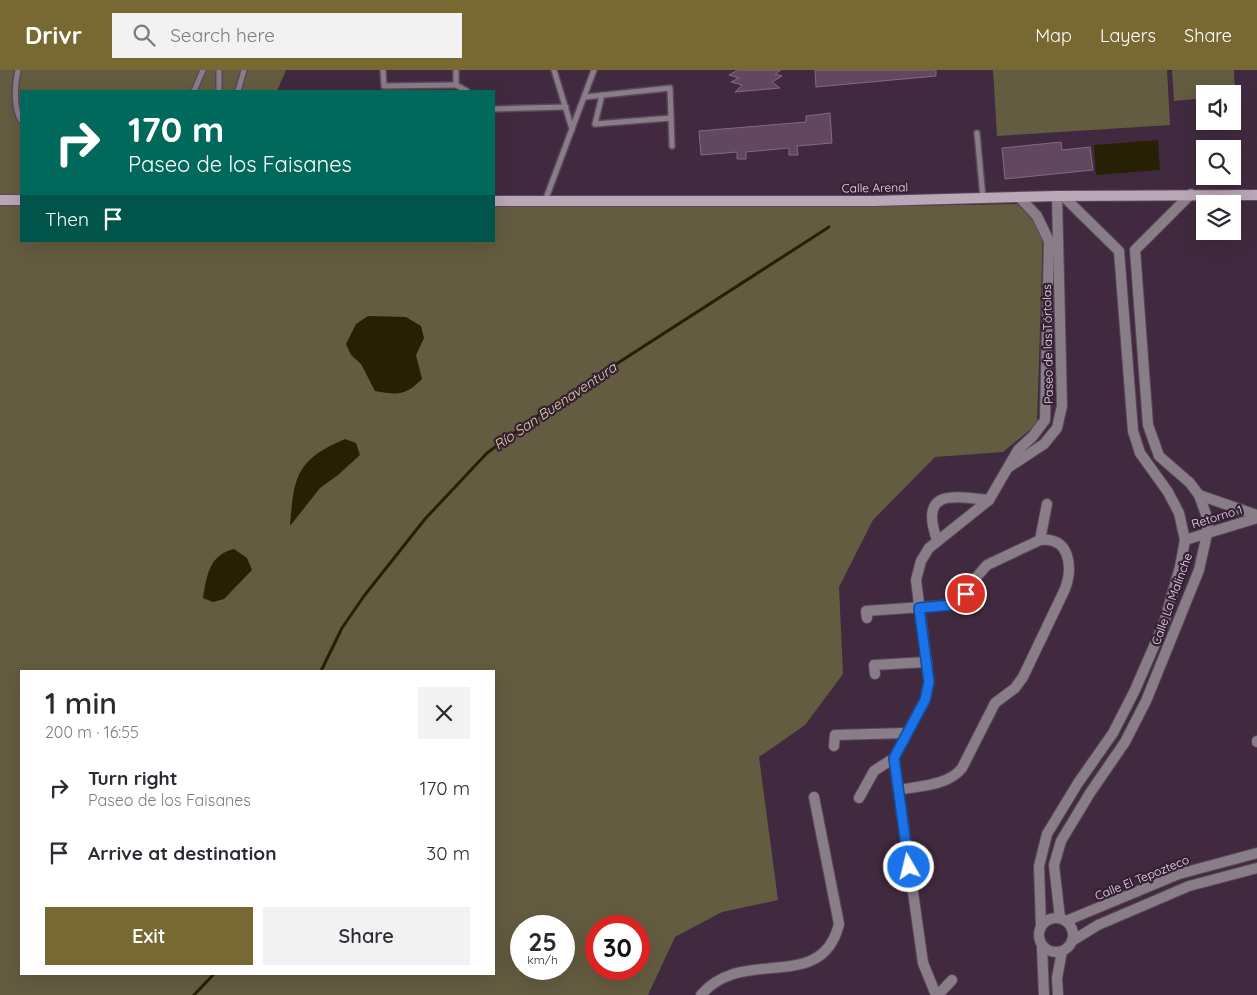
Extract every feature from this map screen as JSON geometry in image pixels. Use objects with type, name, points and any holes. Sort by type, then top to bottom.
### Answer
[{"type":"street","points":[[1060,196],[1119,251],[1128,255],[1191,194]]},
{"type":"street","name":"Calle Arenal","points":[[495,201],[873,201],[1060,196],[1257,195]]},
{"type":"street","name":"Paseo de las Tórtolas","points":[[1008,467],[1044,444],[1057,428],[1062,406],[1060,196]]},
{"type":"street","name":"Paseo de las Tórtolas","points":[[894,758],[925,700],[929,682],[916,580],[921,561],[937,540],[989,500],[1018,450],[1034,436],[1045,420],[1048,241],[1037,216],[1019,197]]},
{"type":"street","points":[[0,200],[20,200]]},
{"type":"street","name":"Calle La Malinche","points":[[1063,920],[1054,865],[1062,841],[1090,793],[1125,742],[1146,701],[1193,587],[1207,534],[1208,520],[1199,495],[1190,483],[1159,456],[1152,442],[1148,424],[1135,250]]},
{"type":"street","name":"Calle La Malinche","points":[[1041,926],[1040,866],[1047,834],[1078,783],[1113,733],[1135,690],[1164,623],[1180,567],[1185,540],[1179,513],[1168,492],[1140,453],[1133,431],[1119,251]]},
{"type":"street","points":[[1122,283],[1130,278],[1138,282]]},
{"type":"street","name":"Retorno 1","points":[[1199,495],[1257,516]]},
{"type":"street","points":[[937,540],[931,515],[933,506],[937,501],[946,497],[958,496],[989,500]]},
{"type":"street","points":[[1040,540],[1047,504]]},
{"type":"street","name":"Retorno 1","points":[[1185,540],[1257,516]]},
{"type":"street","points":[[867,618],[866,611],[951,605],[960,601],[987,565],[1040,540],[1048,539],[1058,542],[1066,550],[1070,575],[1023,677],[1015,688],[994,703],[956,775],[948,780],[898,790]]},
{"type":"street","points":[[874,674],[874,665],[927,662]]},
{"type":"street","points":[[834,746],[835,735],[906,733]]},
{"type":"street","points":[[859,798],[874,771],[894,758],[923,963],[937,995],[952,980]]},
{"type":"street","points":[[701,995],[710,984],[724,976],[742,973],[801,971],[816,965],[828,954],[836,940],[839,924],[814,797]]},
{"type":"street","name":"Calle El Tepozteco","points":[[1063,920],[1179,874],[1257,853]]},
{"type":"street","name":"Calle El Tepozteco","points":[[1072,941],[1098,925],[1189,886],[1257,868]]},
{"type":"street","points":[[1044,995],[1042,946],[1038,933],[1041,926],[1053,918],[1063,920],[1073,934],[1072,941],[1062,951],[1057,978],[1058,995]]},
{"type":"street","points":[[1042,946],[1048,951],[1062,951]]},
{"type":"lane","points":[[18,70],[16,80],[18,115],[20,118]]},
{"type":"lane","points":[[194,90],[203,70]]},
{"type":"lane","points":[[219,70],[220,90]]},
{"type":"lane","points":[[238,70],[240,81]]},
{"type":"lane","points":[[238,90],[244,70]]},
{"type":"lane","points":[[383,70],[384,86],[456,85],[465,90]]},
{"type":"lane","points":[[456,70],[456,85]]},
{"type":"lane","points":[[554,70],[573,130]]},
{"type":"lane","points":[[545,201],[594,70]]},
{"type":"lane","points":[[585,97],[670,88],[672,146]]},
{"type":"lane","points":[[602,95],[595,124],[671,118]]},
{"type":"lane","points":[[495,108],[566,108]]},
{"type":"lane","points":[[977,134],[983,198]]},
{"type":"shaded area","points":[[0,70],[286,70],[277,90],[20,90],[20,197],[0,197]]},
{"type":"shaded area","points":[[993,70],[1167,70],[1170,125],[997,136]]},
{"type":"shaded area","points":[[1172,70],[1234,70],[1235,85],[1196,85],[1196,99],[1174,101]]},
{"type":"shaded area","points":[[1158,140],[1160,170],[1096,175],[1094,145]]},
{"type":"shaded area","points":[[1017,204],[1043,230],[1037,424],[1003,452],[935,457],[873,520],[839,587],[843,674],[805,725],[759,757],[778,900],[722,912],[675,937],[648,995],[0,995],[0,205],[20,205],[20,242],[495,242],[495,206],[901,206]]},
{"type":"shaded area","points":[[368,316],[406,317],[421,326],[424,338],[416,355],[422,379],[411,389],[401,393],[375,391],[361,364],[351,355],[346,344],[356,324]]},
{"type":"shaded area","points":[[345,439],[356,443],[360,455],[320,488],[290,526],[293,494],[301,472],[316,454]]},
{"type":"shaded area","points":[[234,549],[247,558],[252,570],[224,599],[213,602],[203,598],[208,574],[214,561],[219,556]]},
{"type":"building","points":[[738,70],[781,70],[775,74],[782,76],[772,82],[780,88],[735,92],[742,85],[731,82],[739,78],[729,75]]},
{"type":"building","points":[[815,70],[936,70],[936,76],[816,87]]},
{"type":"building","points":[[830,113],[832,143],[797,146],[798,155],[789,155],[789,148],[746,152],[746,159],[737,159],[737,152],[701,155],[699,131],[806,122],[806,116]]},
{"type":"building","points":[[1061,142],[1062,150],[1090,147],[1093,170],[1005,179],[1002,148]]},
{"type":"waterway","name":"Río San Buenaventura","points":[[321,670],[342,628],[364,596],[425,519],[487,453],[551,406],[829,227]]},
{"type":"waterway","name":"Río San Buenaventura","points":[[194,995],[213,975]]},
{"type":"route","points":[[909,867],[894,758],[925,700],[929,682],[919,608],[951,605],[960,601],[966,594]]}]
